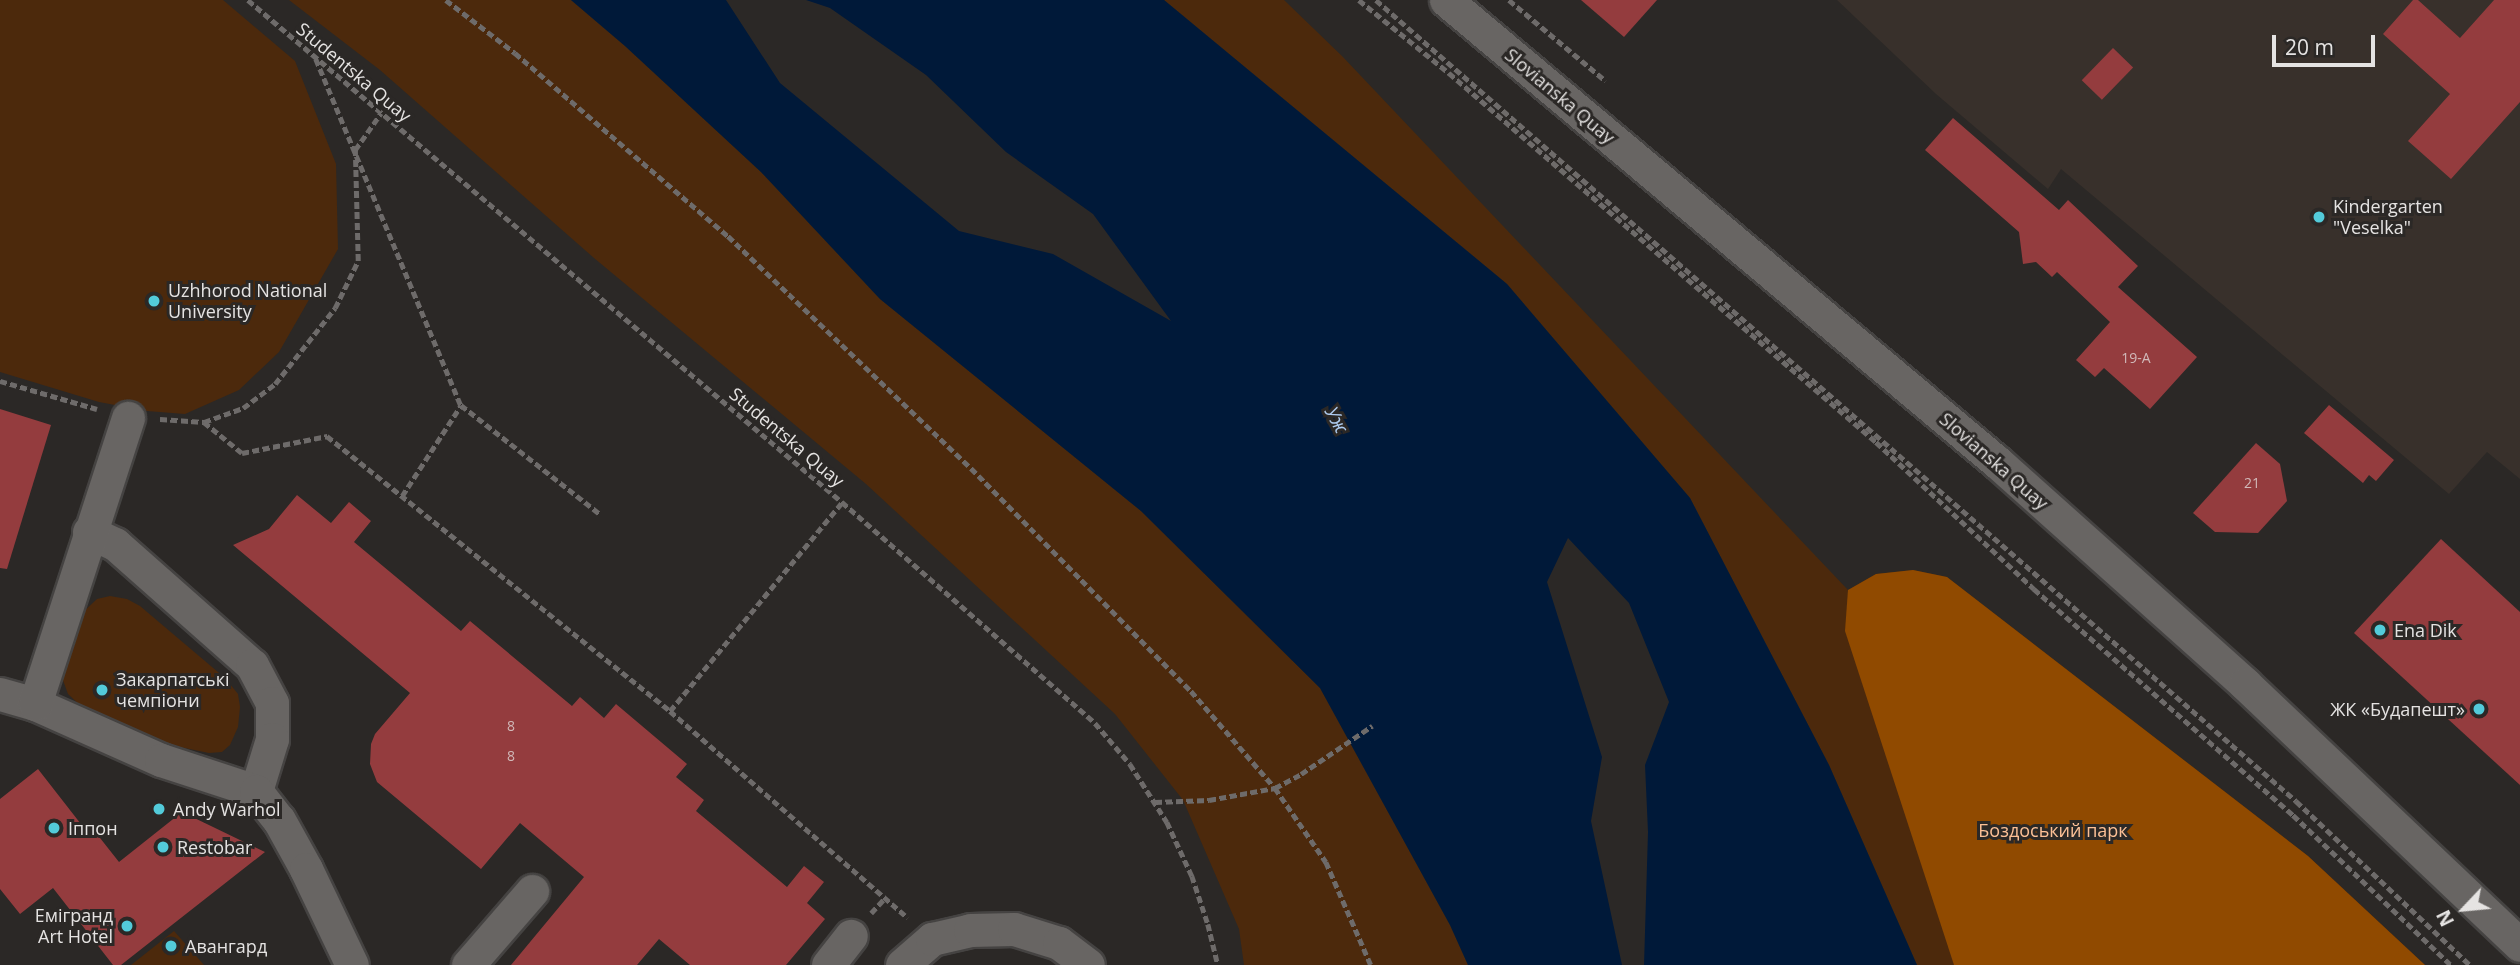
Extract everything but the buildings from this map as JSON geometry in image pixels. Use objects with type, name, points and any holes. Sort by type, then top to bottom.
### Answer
[{"type":"street","name":"Slovianska Quay","points":[[1446,0],[1997,462],[2245,684],[2520,945]]},
{"type":"street","points":[[34,704],[128,418]]},
{"type":"street","points":[[89,532],[115,544],[252,665],[272,703],[272,739],[256,791]]},
{"type":"street","points":[[0,694],[34,704],[161,760],[256,791],[279,820],[352,965]]},
{"type":"street","points":[[468,965],[533,891]]},
{"type":"street","points":[[902,965],[932,939],[970,930],[1014,929],[1059,943],[1088,965]]},
{"type":"street","points":[[828,965],[851,936]]},
{"type":"path","name":"Studentska Quay","points":[[248,0],[842,502],[1095,723],[1130,764],[1154,802],[1192,876],[1218,965]]},
{"type":"path","points":[[446,0],[515,53],[728,236],[971,468],[1191,691],[1275,788],[1326,862],[1371,965]]},
{"type":"path","points":[[1359,0],[1459,82],[1876,442],[2025,581],[2293,815],[2451,965]]},
{"type":"path","points":[[1376,0],[2296,800],[2470,965]]},
{"type":"path","points":[[1509,0],[1606,81]]},
{"type":"path","points":[[316,58],[461,405],[600,514]]},
{"type":"path","points":[[381,113],[355,150],[358,261],[335,308],[275,384],[243,408],[204,422],[242,453],[327,436],[670,711],[900,910]]},
{"type":"path","points":[[402,496],[461,405]]},
{"type":"path","points":[[670,711],[842,502]]},
{"type":"path","points":[[1154,802],[1209,800],[1275,788],[1301,774],[1372,726]]},
{"type":"shaded area","name":"Kindergarten \"Veselka\"","points":[[1837,0],[2520,0],[2520,479],[2487,452],[2449,494],[2061,169],[2048,189],[1936,94]]},
{"type":"green space","name":"Uzhhorod National University","points":[[0,0],[223,0],[295,61],[336,164],[338,249],[279,352],[239,390],[185,414],[147,411],[99,402],[0,372]]},
{"type":"green space","points":[[289,0],[571,0],[625,46],[761,172],[880,299],[1141,511],[1320,688],[1450,925],[1468,965],[1244,965],[1239,929],[1183,800],[1115,714],[866,484],[594,258],[380,70]]},
{"type":"green space","name":"Боздоський парк","points":[[1164,0],[1284,0],[1342,56],[1848,590],[1876,574],[1913,570],[1947,577],[2308,856],[2425,965],[1917,965],[1829,765],[1690,498],[1507,284]]},
{"type":"green space","name":"Боздоський парк","points":[[1913,570],[1947,577],[2308,856],[2425,965],[1954,965],[1845,631],[1848,590],[1876,574]]},
{"type":"green space","points":[[110,596],[127,599],[140,606],[225,678],[238,694],[238,727],[230,745],[222,752],[209,753],[170,745],[88,713],[68,694],[60,672],[81,614],[97,599]]},
{"type":"green space","name":"Авангард","points":[[174,931],[204,965],[131,965]]},
{"type":"water","name":"Уж","points":[[571,0],[726,0],[780,83],[959,231],[1053,254],[1171,321],[1093,214],[1006,152],[926,75],[830,8],[806,0],[1164,0],[1507,284],[1690,498],[1829,765],[1917,965],[1644,965],[1648,832],[1645,765],[1669,702],[1629,603],[1568,538],[1547,582],[1602,757],[1591,821],[1622,965],[1468,965],[1450,925],[1320,688],[1141,511],[880,299],[761,172],[625,46]]},
{"type":"place","name":"Kindergarten \"Veselka\"","points":[[2319,217]]},
{"type":"place","name":"Uzhhorod National University","points":[[154,301]]},
{"type":"place","name":"Ena Dik","points":[[2380,630]]},
{"type":"place","name":"Закарпатські чемпіони","points":[[102,690]]},
{"type":"place","name":"ЖК «Будапешт»","points":[[2479,709]]},
{"type":"place","name":"Andy Warhol","points":[[159,809]]},
{"type":"place","name":"Іппон","points":[[54,828]]},
{"type":"place","name":"Restobar","points":[[163,847]]},
{"type":"place","name":"Емігранд Art Hotel","points":[[127,926]]},
{"type":"place","name":"Авангард","points":[[171,946]]}]
